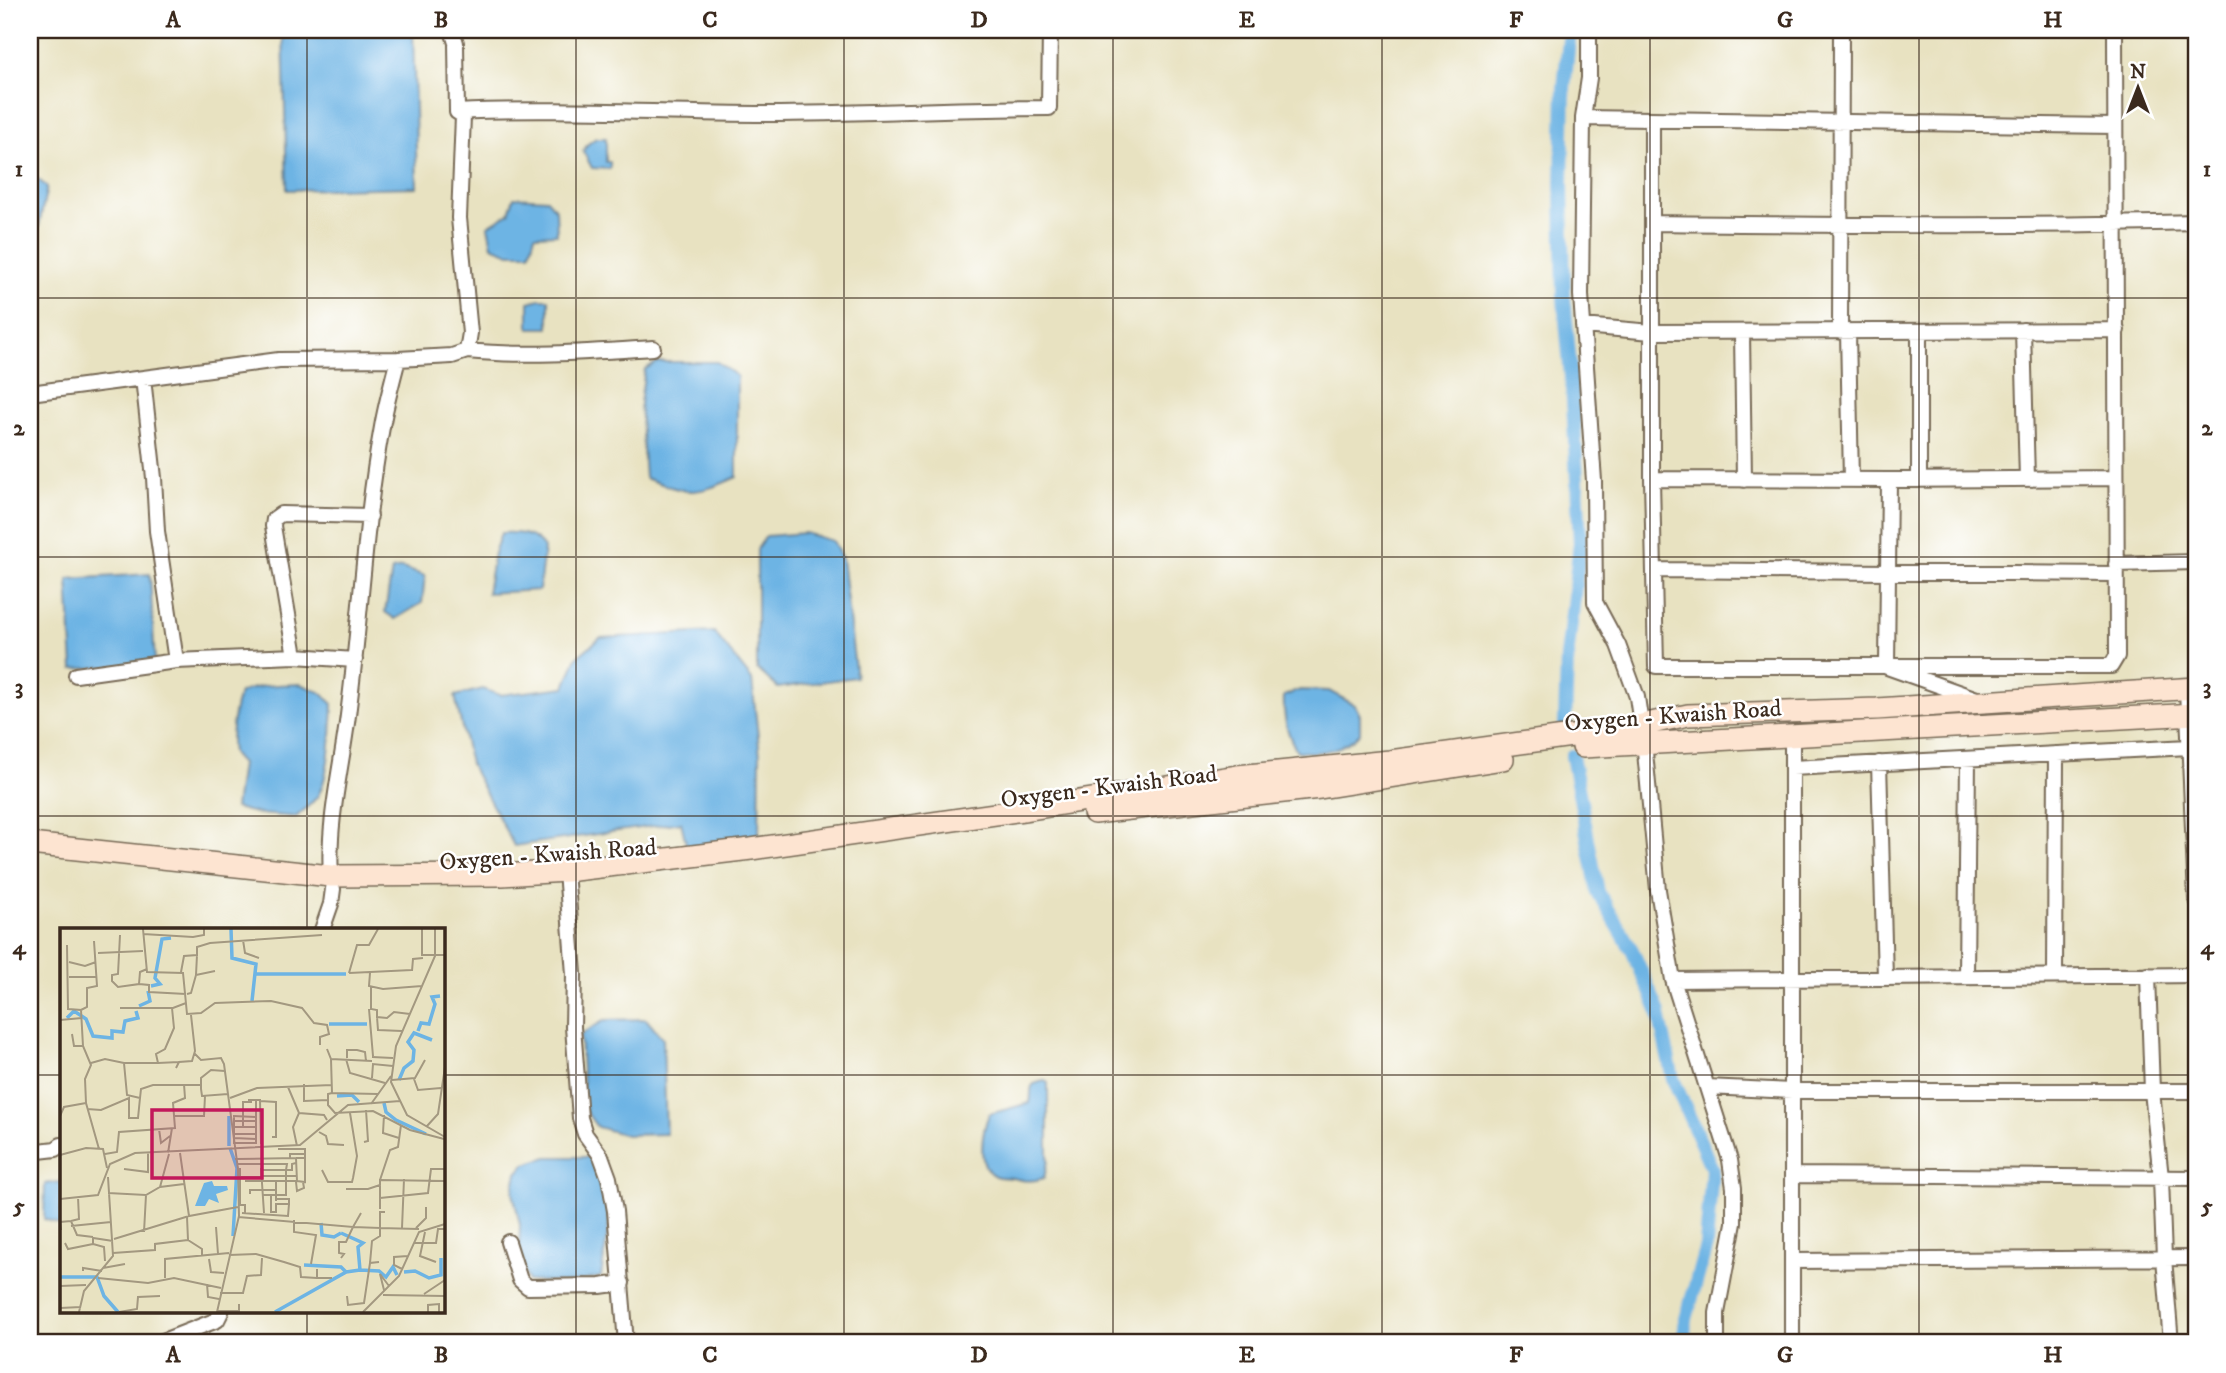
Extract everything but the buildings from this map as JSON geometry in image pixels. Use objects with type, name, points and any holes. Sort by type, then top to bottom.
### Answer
[{"type":"main road","name":"Oxygen - Kwaish Road","points":[[30,858],[332,882],[502,875],[566,878],[913,841],[1107,811],[1320,788],[1410,775],[1643,734],[1688,715],[1877,709],[2192,689]]},
{"type":"main road","name":"Oxygen - Kwaish Road","points":[[566,878],[1237,776],[1391,761],[1574,738],[1643,734],[1792,735],[2192,714]]},
{"type":"main road","name":"Oxygen - Kwaish Road","points":[[30,844],[332,882]]},
{"type":"street","points":[[453,30],[456,43],[457,112]]},
{"type":"street","points":[[457,112],[504,110],[769,114],[1049,108],[1050,30]]},
{"type":"street","points":[[1589,30],[1589,78],[1583,118],[1581,295],[1594,481],[1595,602],[1618,645],[1637,697],[1658,890],[1673,980],[1730,1160],[1734,1188],[1734,1223],[1717,1313],[1717,1343]]},
{"type":"street","points":[[1841,30],[1841,225],[1851,480]]},
{"type":"street","points":[[1652,120],[1652,479],[1656,666],[2110,666],[2117,656],[2115,30]]},
{"type":"street","points":[[457,112],[463,116],[459,218],[470,333],[467,351]]},
{"type":"street","points":[[1583,118],[2115,126]]},
{"type":"street","points":[[1652,223],[1841,225],[2196,222]]},
{"type":"street","points":[[1583,326],[1652,332],[2117,330]]},
{"type":"street","points":[[2023,330],[2027,479]]},
{"type":"street","points":[[1919,331],[1919,480]]},
{"type":"street","points":[[1742,332],[1744,480]]},
{"type":"street","points":[[30,393],[279,360],[398,359],[452,356],[467,351],[496,354],[573,354],[653,348]]},
{"type":"street","points":[[323,928],[331,904],[330,858],[382,425],[398,359]]},
{"type":"street","points":[[144,378],[154,478],[156,531],[176,661]]},
{"type":"street","points":[[1652,479],[2116,478]]},
{"type":"street","points":[[1886,667],[1889,480]]},
{"type":"street","points":[[295,656],[274,519],[281,514],[370,516]]},
{"type":"street","points":[[1654,570],[1887,573],[2116,569],[2196,562]]},
{"type":"street","points":[[76,675],[176,661],[295,656],[355,660]]},
{"type":"street","points":[[1886,667],[1984,702]]},
{"type":"street","points":[[2192,689],[2189,747],[2196,899]]},
{"type":"street","points":[[1792,735],[1792,1343]]},
{"type":"street","points":[[1792,768],[2189,747]]},
{"type":"street","points":[[2055,976],[2056,754]]},
{"type":"street","points":[[1966,977],[1968,759]]},
{"type":"street","points":[[1879,764],[1885,978]]},
{"type":"street","points":[[566,878],[574,974],[573,1027],[580,1118],[585,1134],[601,1156],[609,1178],[615,1211],[626,1343]]},
{"type":"street","points":[[2148,975],[2152,1091],[2161,1178],[2171,1343]]},
{"type":"street","points":[[1673,980],[2196,975]]},
{"type":"street","points":[[1707,1087],[1792,1091],[2196,1091]]},
{"type":"street","points":[[30,1152],[58,1147]]},
{"type":"street","points":[[1792,1175],[2196,1178]]},
{"type":"street","points":[[508,1242],[520,1280],[528,1287],[622,1283]]},
{"type":"street","points":[[1792,1261],[2196,1258]]},
{"type":"street","points":[[158,1343],[216,1320],[220,1314]]},
{"type":"water","points":[[283,30],[413,30],[417,187],[287,190]]},
{"type":"water","points":[[596,138],[606,138],[606,162],[610,162],[610,169],[592,168],[583,151]]},
{"type":"water","points":[[30,176],[47,187],[38,231],[30,235]]},
{"type":"water","points":[[514,197],[547,199],[556,210],[557,234],[535,235],[530,253],[510,253],[492,246],[488,226],[509,213]]},
{"type":"water","points":[[549,299],[549,328],[529,328],[529,302]]},
{"type":"water","points":[[658,362],[717,362],[737,376],[737,477],[710,488],[691,491],[645,478],[640,403],[645,369]]},
{"type":"water","points":[[501,533],[525,534],[544,548],[539,590],[487,593],[494,553]]},
{"type":"water","points":[[805,533],[833,541],[842,559],[856,677],[778,688],[757,669],[757,549],[766,536]]},
{"type":"water","points":[[402,568],[425,576],[422,603],[395,619],[385,612],[392,570]]},
{"type":"water","points":[[150,574],[155,664],[73,669],[68,579]]},
{"type":"water","points":[[714,632],[752,680],[760,756],[759,835],[687,848],[681,822],[514,846],[470,764],[455,696],[483,689],[500,695],[565,687],[577,657],[600,638]]},
{"type":"water","points":[[300,684],[320,692],[333,704],[327,766],[317,797],[296,817],[259,814],[235,808],[241,764],[233,755],[231,733],[240,693],[262,686]]},
{"type":"water","points":[[1300,690],[1329,691],[1355,705],[1360,715],[1360,733],[1346,744],[1331,750],[1297,751],[1286,725],[1284,696]]},
{"type":"water","points":[[646,1019],[663,1039],[666,1134],[626,1135],[597,1127],[584,1109],[580,1035],[605,1020]]},
{"type":"water","points":[[1045,1081],[1048,1083],[1048,1161],[1044,1178],[1028,1181],[995,1176],[985,1165],[982,1147],[989,1114],[1030,1103],[1033,1085]]},
{"type":"water","points":[[547,1157],[589,1157],[601,1164],[608,1194],[609,1225],[601,1277],[569,1283],[528,1281],[519,1257],[520,1225],[513,1192],[517,1173],[525,1164]]},
{"type":"water","points":[[60,1182],[60,1225],[44,1219],[45,1184]]},
{"type":"waterway","points":[[1565,725],[1567,658],[1580,543],[1573,400],[1564,298],[1564,88],[1570,30]]},
{"type":"waterway","points":[[1572,756],[1598,892],[1632,950],[1658,1010],[1673,1079],[1712,1169],[1706,1246],[1686,1319],[1683,1343]]}]
